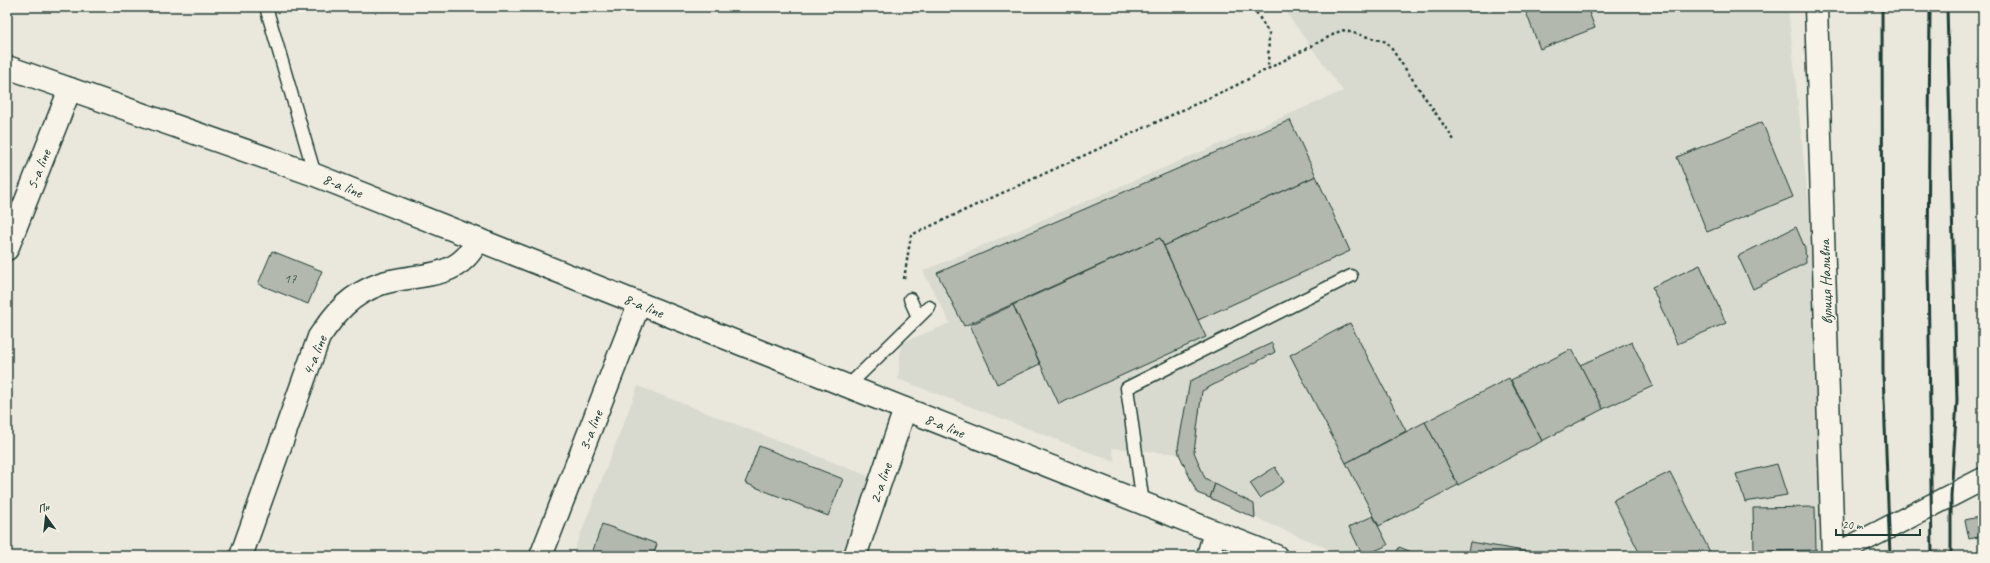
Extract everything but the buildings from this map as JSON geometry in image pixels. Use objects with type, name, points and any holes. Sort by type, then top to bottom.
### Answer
[{"type":"street","name":"вулиця Наливна","points":[[1816,7],[1833,556]]},
{"type":"street","name":"8-a line","points":[[7,67],[316,174],[639,304],[1276,556]]},
{"type":"street","name":"5-a line","points":[[7,249],[70,89]]},
{"type":"street","name":"4-a line","points":[[241,556],[319,337],[335,313],[356,296],[380,284],[440,272],[455,266],[467,257],[479,240]]},
{"type":"street","name":"3-a line","points":[[541,556],[639,304]]},
{"type":"street","name":"2-a line","points":[[855,556],[905,409]]},
{"type":"street","points":[[1833,556],[1983,479]]},
{"type":"street","points":[[1208,556],[1215,532]]},
{"type":"lane","points":[[266,7],[316,174]]},
{"type":"lane","points":[[1143,504],[1127,388],[1352,276]]},
{"type":"lane","points":[[910,299],[918,317]]},
{"type":"lane","points":[[848,386],[929,308]]},
{"type":"path","points":[[1253,7],[1269,33],[1268,68]]},
{"type":"path","points":[[910,299],[904,276],[911,235],[1235,86],[1342,30],[1387,42],[1454,140]]},
{"type":"shaded area","points":[[1296,7],[1788,7],[1815,266],[1824,548],[1812,556],[1345,556],[1197,493],[1179,454],[1112,448],[1115,462],[898,379],[901,343],[950,323],[923,271],[1343,91],[1287,14]]},
{"type":"shaded area","points":[[7,77],[16,80],[7,104]]},
{"type":"shaded area","points":[[638,386],[881,481],[852,556],[572,556]]},
{"type":"railway","points":[[1882,7],[1883,373],[1890,556]]},
{"type":"railway","points":[[1930,7],[1928,267],[1932,556]]},
{"type":"railway","points":[[1947,7],[1957,401],[1951,496],[1951,556]]}]
